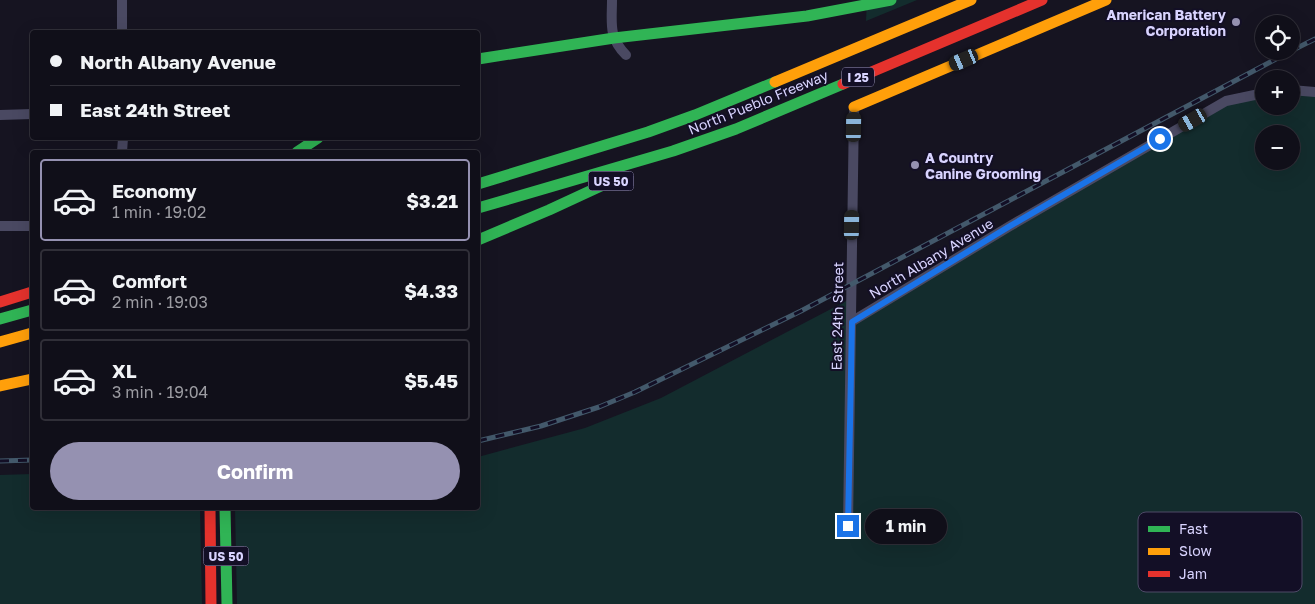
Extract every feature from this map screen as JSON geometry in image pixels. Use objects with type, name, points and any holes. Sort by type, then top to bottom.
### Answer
[{"type":"main road","points":[[480,59],[614,38],[807,16],[891,0]]},
{"type":"main road","name":"North Pueblo Freeway","points":[[480,183],[639,135],[695,115],[971,0]]},
{"type":"main road","name":"North Pueblo Freeway","points":[[480,207],[673,151],[744,126],[1042,0]]},
{"type":"main road","points":[[854,107],[1106,0]]},
{"type":"main road","points":[[300,150],[315,140]]},
{"type":"main road","name":"US 50","points":[[480,239],[549,210],[673,151]]},
{"type":"main road","points":[[0,302],[30,293]]},
{"type":"main road","points":[[0,319],[30,311]]},
{"type":"main road","points":[[0,342],[30,334]]},
{"type":"main road","points":[[0,386],[30,379]]},
{"type":"main road","name":"US 50","points":[[210,510],[211,604]]},
{"type":"main road","name":"US 50","points":[[225,510],[227,604]]},
{"type":"street","points":[[122,0],[122,30]]},
{"type":"street","points":[[612,0],[612,33],[617,46],[626,55]]},
{"type":"street","points":[[1300,91],[1315,92]]},
{"type":"street","name":"North Albany Avenue","points":[[852,322],[1019,221],[1226,101],[1255,96]]},
{"type":"street","name":"East 24th Street","points":[[848,526],[854,107]]},
{"type":"street","points":[[0,115],[30,114]]},
{"type":"street","points":[[0,226],[30,226]]},
{"type":"green space","points":[[867,0],[917,0],[866,21]]},
{"type":"green space","points":[[1300,91],[1315,92],[1315,604],[237,604],[235,510],[480,510],[480,456],[585,428],[661,398],[852,298],[851,321],[1226,101],[1255,95],[1255,115],[1300,115]]},
{"type":"green space","points":[[30,474],[30,510],[200,510],[202,604],[0,604],[0,475]]},
{"type":"railway","points":[[1300,46],[1315,39]]},
{"type":"railway","points":[[480,441],[541,426],[599,407],[635,392],[801,311],[1274,60]]},
{"type":"railway","points":[[0,461],[30,460]]},
{"type":"traffic: fast","points":[[480,59],[614,38],[807,16],[891,0]]},
{"type":"traffic: fast","points":[[480,183],[648,132],[775,82]]},
{"type":"traffic: fast","points":[[480,207],[673,151],[736,129],[843,84]]},
{"type":"traffic: fast","points":[[300,150],[315,140]]},
{"type":"traffic: fast","points":[[480,239],[616,179]]},
{"type":"traffic: fast","points":[[0,319],[30,311]]},
{"type":"traffic: fast","points":[[225,510],[227,604]]},
{"type":"traffic: slow","points":[[775,82],[971,0]]},
{"type":"traffic: slow","points":[[854,107],[1106,0]]},
{"type":"traffic: slow","points":[[0,342],[30,334]]},
{"type":"traffic: slow","points":[[0,386],[30,379]]},
{"type":"traffic: jam","points":[[843,84],[1042,0]]},
{"type":"traffic: jam","points":[[0,302],[30,293]]},
{"type":"traffic: jam","points":[[210,510],[211,604]]},
{"type":"place","name":"American Battery Corporation","points":[[1236,22]]},
{"type":"place","name":"A Country Canine Grooming","points":[[915,165]]},
{"type":"route","points":[[848,526],[852,322],[1010,226],[1160,139]]}]
